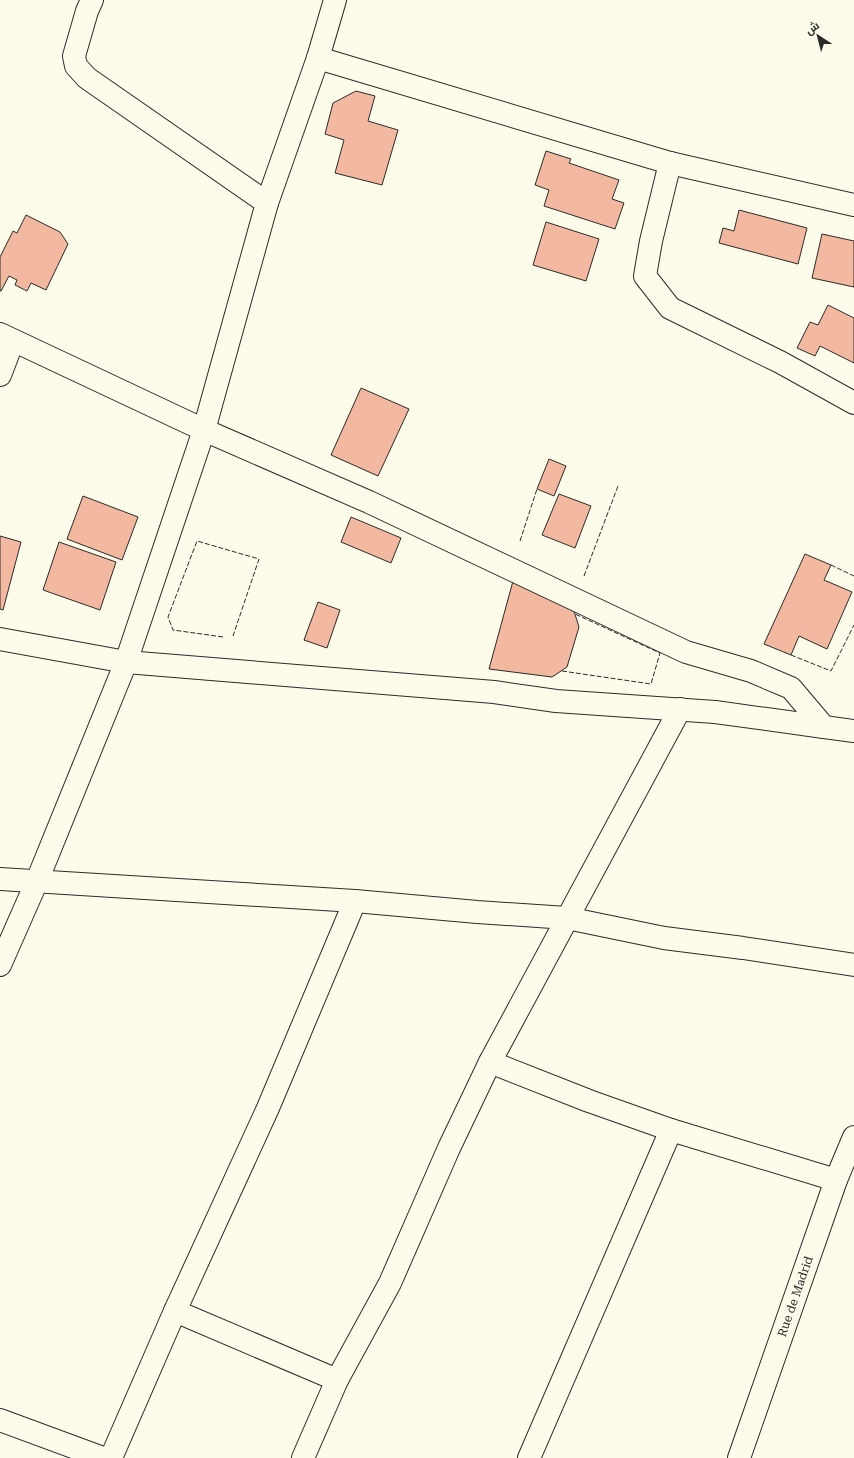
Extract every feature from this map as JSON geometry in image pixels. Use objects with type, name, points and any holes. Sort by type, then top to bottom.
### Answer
[{"type":"street","points":[[92,0],[87,11],[74,56],[76,66],[87,78],[267,203]]},
{"type":"street","points":[[0,965],[37,881],[126,662],[204,430],[267,203],[318,58],[335,0]]},
{"type":"street","points":[[318,58],[670,163],[854,205]]},
{"type":"street","points":[[670,163],[651,241],[645,276],[670,308],[780,362],[854,403]]},
{"type":"street","points":[[0,375],[6,337],[204,430],[370,502],[686,652],[751,671],[791,688],[824,727]]},
{"type":"street","points":[[0,640],[126,662],[494,692],[556,700],[680,709],[770,719],[854,731]]},
{"type":"street","points":[[303,1458],[336,1380],[390,1283],[448,1148],[490,1062],[680,709]]},
{"type":"street","points":[[0,879],[355,901],[477,912],[567,918],[664,938],[743,948],[854,965]]},
{"type":"street","points":[[111,1458],[175,1310],[268,1108],[355,901]]},
{"type":"street","points":[[490,1062],[589,1101],[671,1130],[836,1180]]},
{"type":"street","points":[[529,1458],[671,1130]]},
{"type":"street","name":"Rue de Madrid","points":[[739,1458],[836,1180],[854,1137]]},
{"type":"street","points":[[175,1310],[336,1380]]},
{"type":"street","points":[[0,1420],[103,1458]]},
{"type":"building","points":[[356,91],[375,96],[368,121],[398,130],[382,185],[335,173],[344,140],[325,134],[333,103]]},
{"type":"building","points":[[546,151],[571,159],[569,163],[619,180],[612,199],[624,203],[615,229],[544,206],[549,190],[535,185]]},
{"type":"building","points":[[739,210],[807,228],[798,264],[719,243],[723,228],[734,231]]},
{"type":"building","points":[[26,215],[60,232],[68,244],[46,290],[31,283],[27,291],[15,285],[17,280],[9,276],[0,291],[0,257],[13,231],[17,233]]},
{"type":"building","points":[[546,222],[599,239],[586,281],[533,265]]},
{"type":"building","points":[[822,234],[854,241],[854,287],[812,278]]},
{"type":"building","points":[[828,305],[854,318],[854,363],[820,346],[815,356],[797,348],[810,322],[818,325]]},
{"type":"building","points":[[361,388],[409,409],[378,476],[331,455]]},
{"type":"building","points":[[549,459],[566,466],[554,496],[537,489]]},
{"type":"building","points":[[559,494],[591,506],[575,548],[542,535]]},
{"type":"building","points":[[83,496],[138,517],[122,560],[67,539]]},
{"type":"building","points":[[351,517],[401,538],[391,563],[341,542]]},
{"type":"building","points":[[0,536],[21,542],[3,610],[0,609]]},
{"type":"building","points":[[59,542],[116,562],[100,610],[43,590]]},
{"type":"building","points":[[805,554],[831,565],[824,580],[852,592],[827,649],[799,636],[791,655],[764,644]]},
{"type":"building","points":[[513,581],[573,608],[579,627],[567,667],[552,677],[489,669]]},
{"type":"building","points":[[318,602],[340,610],[327,648],[304,640]]},
{"type":"fence","points":[[584,576],[618,486]]},
{"type":"fence","points":[[520,541],[537,489]]},
{"type":"fence","points":[[223,637],[173,630],[168,617],[197,541],[259,559],[233,636]]},
{"type":"fence","points":[[831,565],[854,576]]},
{"type":"fence","points":[[562,671],[651,684],[660,653],[575,614]]},
{"type":"fence","points":[[791,655],[831,671],[854,625]]}]
